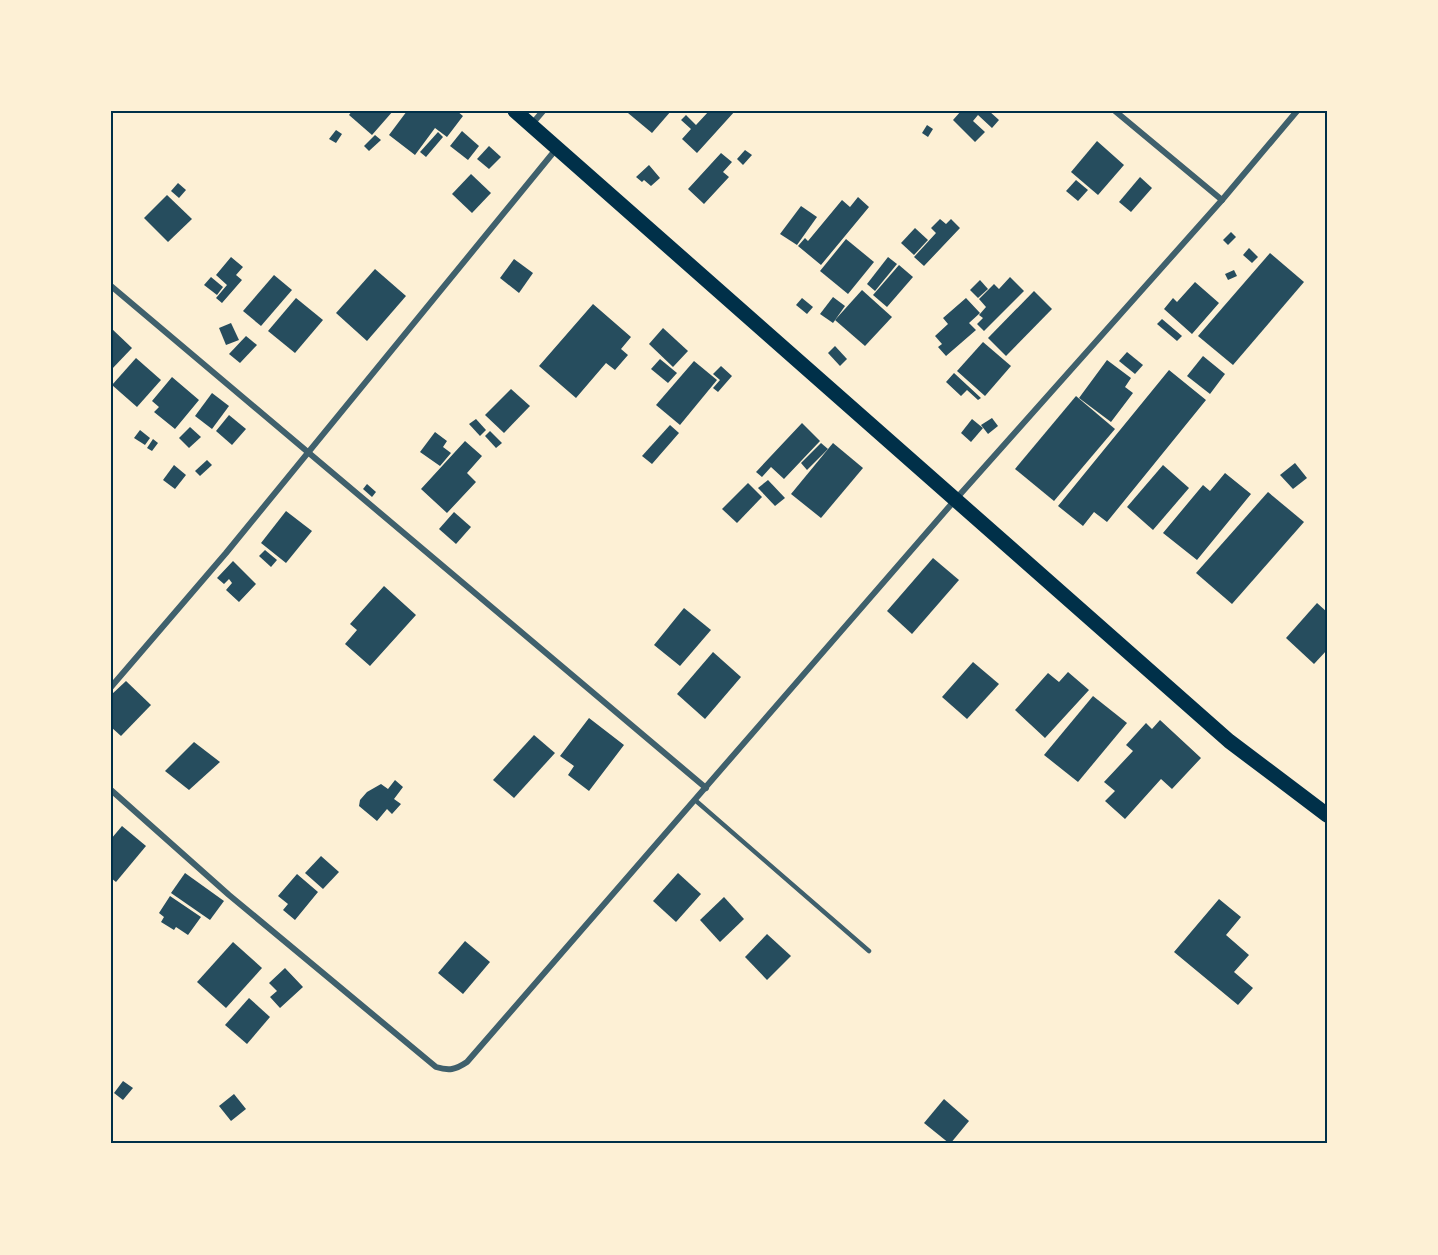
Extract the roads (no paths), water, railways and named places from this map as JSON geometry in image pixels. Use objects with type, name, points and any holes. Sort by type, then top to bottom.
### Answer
[{"type":"main road","points":[[515,111],[1229,741],[1327,815]]},
{"type":"street","points":[[531,125],[543,111]]},
{"type":"street","points":[[1115,111],[1222,200]]},
{"type":"street","points":[[111,790],[229,895],[436,1067],[447,1071],[456,1070],[467,1062],[955,500],[1222,200],[1297,111]]},
{"type":"street","points":[[111,687],[226,553],[558,147]]},
{"type":"street","points":[[111,286],[705,788]]},
{"type":"lane","points":[[695,800],[869,951]]}]
